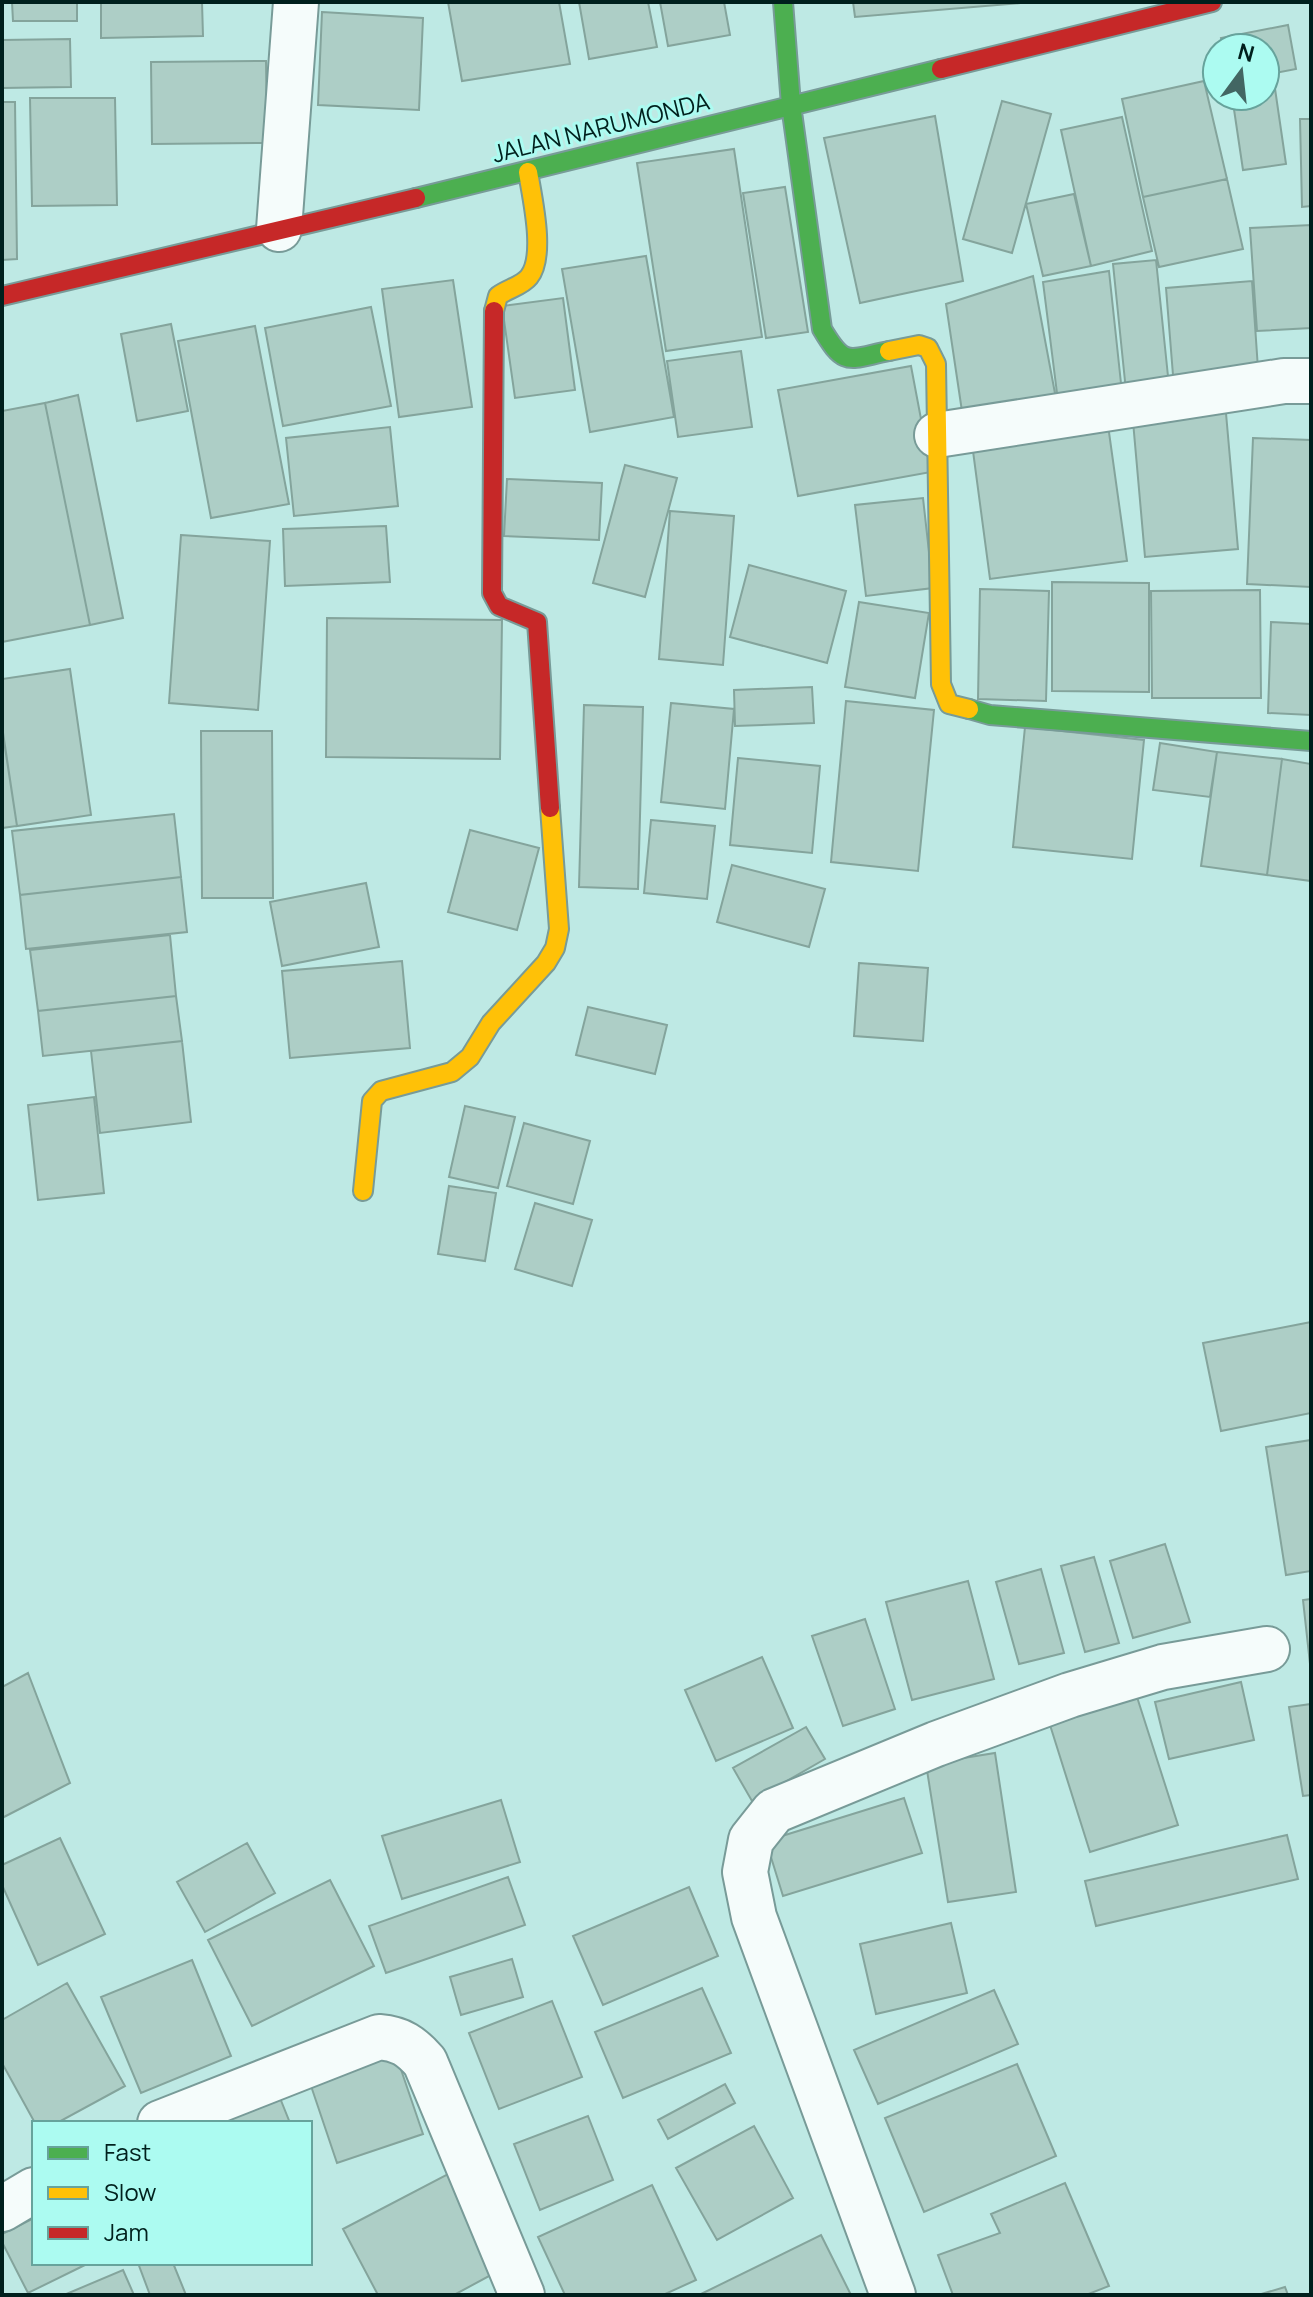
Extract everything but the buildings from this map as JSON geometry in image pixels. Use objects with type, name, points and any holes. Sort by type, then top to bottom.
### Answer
[{"type":"street","points":[[279,229],[296,2]]},
{"type":"street","points":[[783,2],[791,105],[822,329],[836,353],[847,359],[919,345],[928,348],[936,364],[941,684],[949,704],[990,715],[1311,741]]},
{"type":"street","name":"JALAN NARUMONDA","points":[[2,296],[528,172],[1212,2]]},
{"type":"street","points":[[363,1191],[372,1101],[381,1091],[452,1072],[470,1057],[491,1023],[546,963],[555,948],[559,929],[537,622],[499,606],[492,593],[494,301],[501,290],[529,276],[538,260],[528,172]]},
{"type":"street","points":[[937,435],[1284,381],[1311,381]]},
{"type":"street","points":[[893,2295],[754,1917],[745,1872],[751,1840],[774,1811],[936,1744],[1070,1695],[1163,1667],[1267,1649]]},
{"type":"street","points":[[165,2121],[379,2037],[398,2039],[414,2049],[425,2062],[522,2295]]},
{"type":"street","points":[[2,2209],[32,2191]]},
{"type":"traffic: fast","points":[[783,2],[791,105],[822,329],[836,350],[849,358],[889,351]]},
{"type":"traffic: fast","points":[[416,198],[941,69]]},
{"type":"traffic: fast","points":[[969,709],[990,715],[1311,741]]},
{"type":"traffic: slow","points":[[494,311],[498,296],[529,277],[537,255],[528,172]]},
{"type":"traffic: slow","points":[[889,351],[919,345],[928,348],[936,364],[941,684],[949,704],[969,709]]},
{"type":"traffic: slow","points":[[363,1191],[372,1101],[381,1091],[452,1072],[470,1057],[491,1023],[546,963],[555,948],[559,929],[550,808]]},
{"type":"traffic: jam","points":[[941,69],[1212,2]]},
{"type":"traffic: jam","points":[[2,296],[416,198]]},
{"type":"traffic: jam","points":[[494,311],[492,593],[499,606],[537,622],[550,808]]}]
